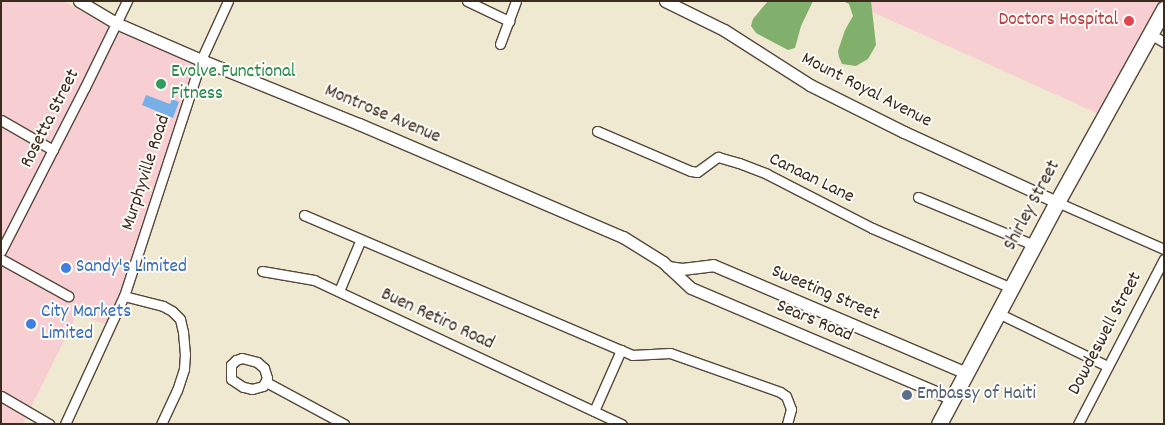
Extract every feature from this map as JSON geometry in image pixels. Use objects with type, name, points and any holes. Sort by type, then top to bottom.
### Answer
[{"type":"highway","name":"Shirley Street","points":[[939,424],[1057,202],[1164,9]]},
{"type":"street","name":"Montrose Avenue","points":[[78,1],[116,23],[201,60],[359,124],[598,226],[644,248],[668,267]]},
{"type":"street","name":"Rosetta Street","points":[[1,251],[127,1]]},
{"type":"street","name":"Murphyville Road","points":[[65,424],[124,296],[201,60],[228,1]]},
{"type":"street","points":[[467,1],[509,20]]},
{"type":"street","points":[[500,44],[516,1]]},
{"type":"street","name":"Mount Royal Avenue","points":[[665,1],[724,30],[810,85],[904,132],[1057,202]]},
{"type":"street","points":[[1150,34],[1164,42]]},
{"type":"street","points":[[1,120],[53,150]]},
{"type":"street","name":"Canaan Lane","points":[[597,131],[691,171],[698,172],[718,157],[760,171],[872,228],[1012,288]]},
{"type":"street","points":[[918,197],[1034,245]]},
{"type":"street","points":[[1057,202],[1164,249]]},
{"type":"street","points":[[304,215],[632,355],[670,353],[780,392],[786,396],[791,408],[787,424]]},
{"type":"street","points":[[339,291],[361,239]]},
{"type":"street","points":[[1,259],[68,296]]},
{"type":"street","name":"Dowdeswell Street","points":[[1078,424],[1164,259]]},
{"type":"street","name":"Sweeting Street","points":[[668,267],[682,269],[713,265],[966,374]]},
{"type":"street","name":"Sears Road","points":[[668,267],[691,288],[952,399]]},
{"type":"street","name":"Buen Retiro Road","points":[[262,270],[314,280],[622,424]]},
{"type":"street","points":[[124,296],[163,306],[180,320],[185,354],[184,369],[177,390],[160,424]]},
{"type":"street","points":[[998,314],[1107,366]]},
{"type":"street","points":[[594,411],[621,350]]},
{"type":"street","points":[[266,382],[344,424]]},
{"type":"street","points":[[1,396],[49,424]]},
{"type":"shaded area","points":[[1,1],[64,1],[110,28],[196,64],[123,287],[106,324],[77,314],[23,424],[1,424]]},
{"type":"shaded area","points":[[848,1],[1163,1],[1101,115]]},
{"type":"green space","points":[[768,1],[813,1],[801,26],[795,48],[788,50],[756,33],[751,26],[753,19]]},
{"type":"green space","points":[[843,1],[871,1],[876,45],[868,59],[856,66],[842,64],[839,57],[838,51],[845,30],[853,16],[849,4]]},
{"type":"water","points":[[146,95],[170,104],[172,99],[179,102],[173,118],[142,105]]},
{"type":"place","name":"Doctors Hospital","points":[[1129,21]]},
{"type":"place","name":"Evolve Functional Fitness","points":[[161,84]]},
{"type":"place","name":"Sandy's Limited","points":[[66,268]]},
{"type":"place","name":"City Markets Limited","points":[[31,324]]},
{"type":"place","name":"Embassy of Haiti","points":[[907,395]]}]
